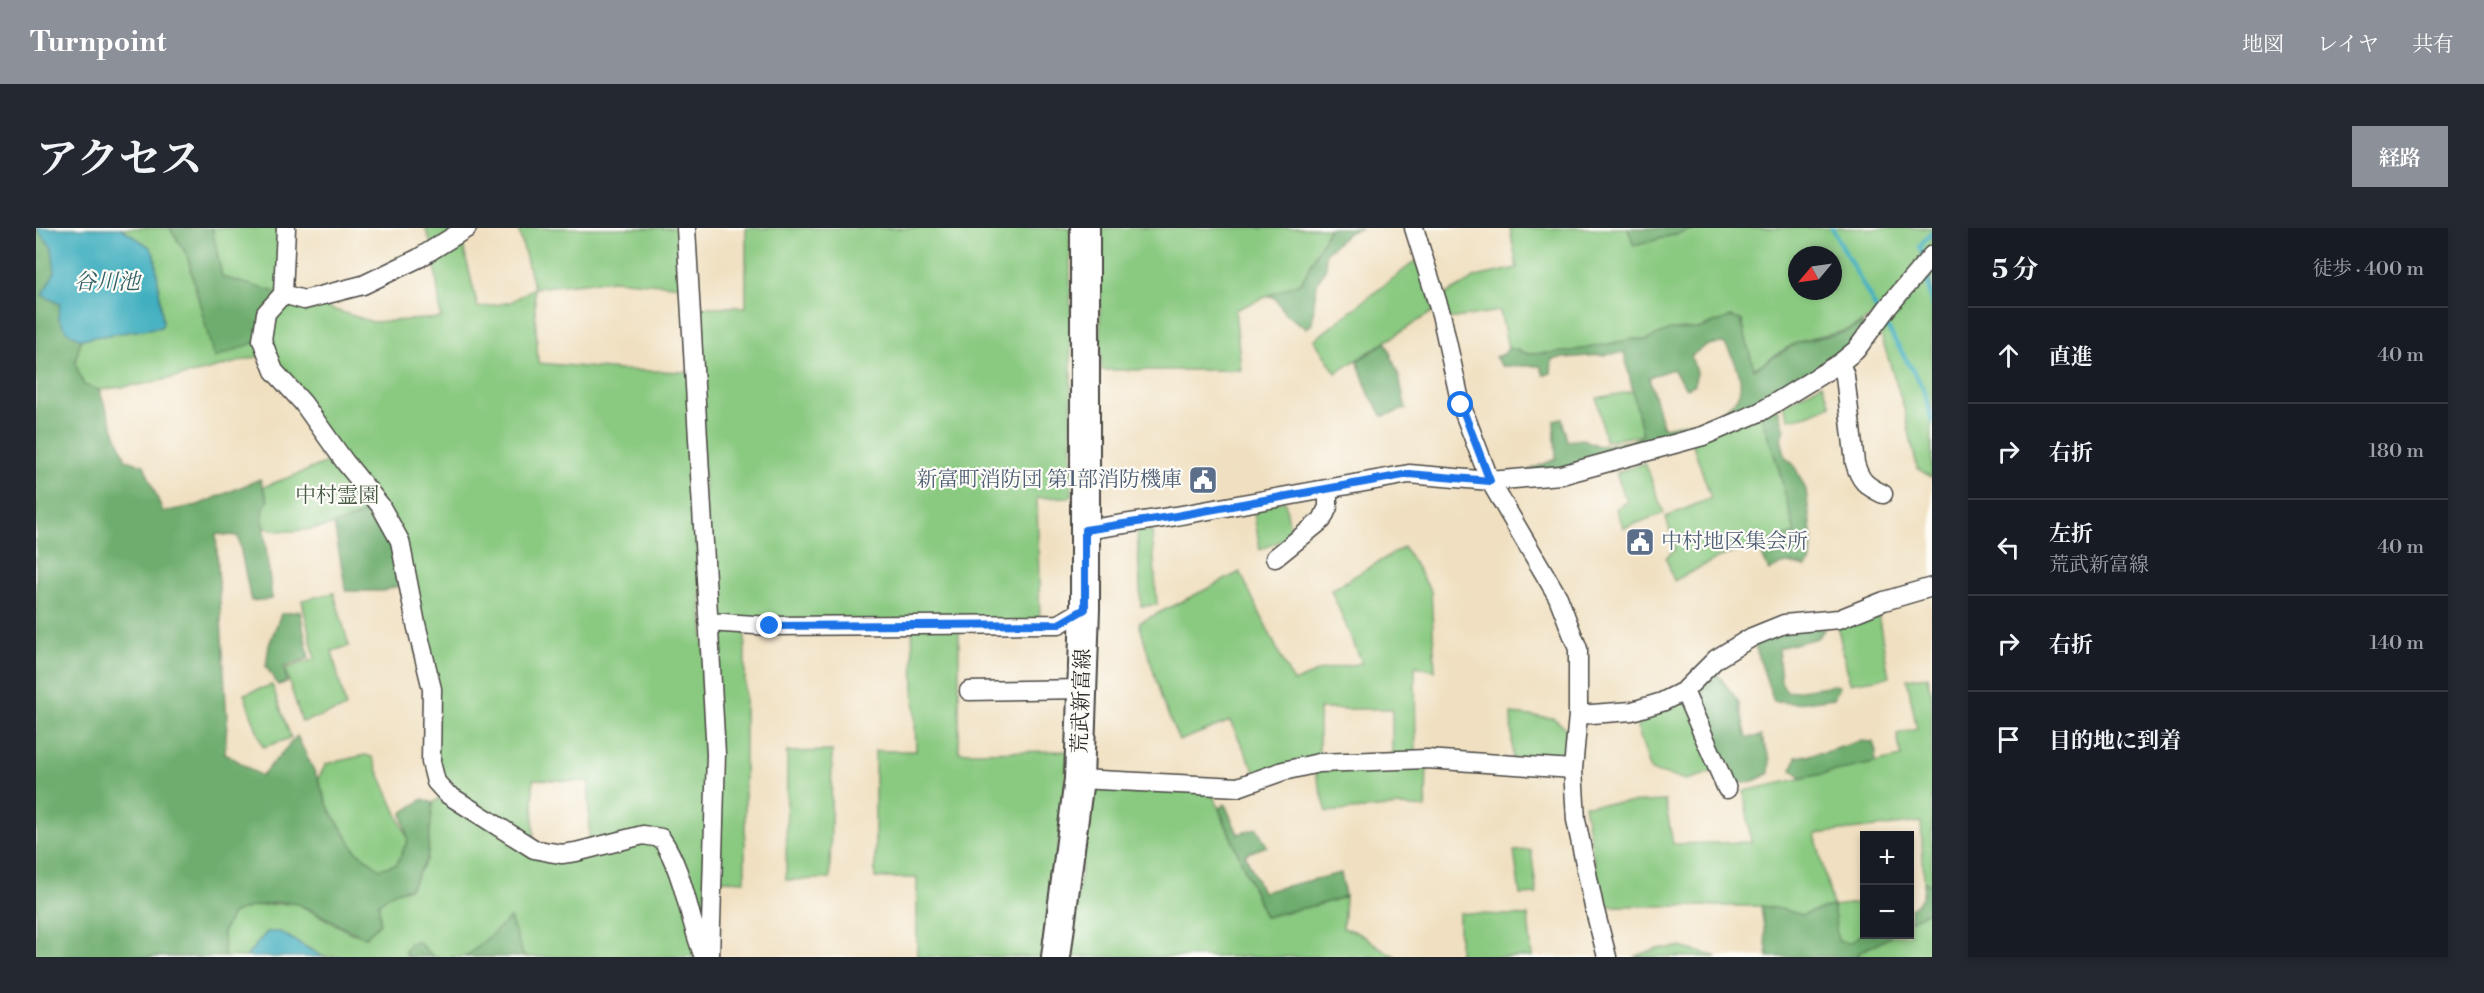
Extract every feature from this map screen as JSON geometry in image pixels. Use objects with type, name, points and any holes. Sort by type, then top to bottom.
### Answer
[{"type":"main road","name":"荒武新富線","points":[[1056,957],[1079,779],[1083,689],[1085,228]]},
{"type":"street","points":[[286,228],[283,294],[267,313],[262,340],[274,371],[303,403],[345,462],[380,505],[400,541],[416,624],[432,689],[431,762],[436,782],[447,794],[534,849],[562,854],[643,835],[661,838],[671,852],[704,957]]},
{"type":"street","points":[[283,294],[304,300],[363,285],[419,258],[467,228]]},
{"type":"street","points":[[686,228],[716,754],[710,957]]},
{"type":"street","points":[[1414,228],[1441,314],[1461,405],[1490,481],[1558,597],[1578,649],[1578,715],[1573,770],[1576,820],[1594,908],[1607,957]]},
{"type":"street","points":[[1085,530],[1409,474],[1490,481],[1561,475],[1703,436],[1760,412],[1840,363],[1856,350],[1879,318],[1932,255]]},
{"type":"street","points":[[1840,363],[1845,376],[1855,464],[1859,477],[1865,486],[1883,494]]},
{"type":"street","points":[[1275,558],[1322,520],[1328,507],[1328,489]]},
{"type":"street","points":[[1578,715],[1632,711],[1662,702],[1684,691],[1716,659],[1752,637],[1784,624],[1839,619],[1884,601],[1932,587]]},
{"type":"street","points":[[708,622],[770,626],[1059,624],[1085,609]]},
{"type":"street","points":[[969,690],[1083,689]]},
{"type":"street","points":[[1684,691],[1726,789]]},
{"type":"street","points":[[1079,779],[1238,787],[1283,771],[1319,763],[1428,759],[1573,770]]},
{"type":"green space","points":[[36,228],[52,247],[55,272],[42,295],[60,304],[60,316],[64,325],[81,339],[75,363],[84,385],[99,390],[126,460],[144,465],[163,512],[198,505],[260,479],[268,501],[263,509],[263,521],[272,599],[251,601],[238,536],[216,534],[227,721],[225,753],[261,776],[297,736],[318,779],[329,809],[356,851],[380,869],[397,864],[408,840],[402,813],[423,799],[433,803],[427,859],[410,888],[392,893],[379,903],[380,923],[366,937],[306,907],[282,902],[255,906],[232,914],[223,932],[224,957],[36,957]]},
{"type":"green space","name":"中村霊園","points":[[121,228],[170,228],[187,255],[214,357],[282,294],[222,277],[212,228],[286,228],[283,294],[373,322],[441,318],[433,249],[425,228],[467,228],[460,233],[478,308],[511,302],[534,288],[538,363],[621,370],[689,372],[708,723],[705,950],[701,957],[524,957],[510,919],[466,957],[433,957],[418,942],[405,951],[408,957],[323,957],[280,932],[267,932],[246,957],[224,957],[223,932],[232,914],[250,906],[296,903],[351,933],[366,937],[380,923],[379,903],[392,893],[410,888],[427,859],[433,803],[447,793],[436,782],[433,719],[380,505],[354,518],[308,530],[281,531],[263,526],[263,509],[268,500],[263,487],[340,456],[267,354],[205,371],[144,384],[99,390],[84,386],[75,363],[81,339],[161,327],[163,323],[155,256],[150,247]],"holes":[[[533,779],[589,782],[589,848],[534,849]]]},
{"type":"green space","points":[[170,228],[212,228],[222,277],[283,294],[262,340],[214,358],[187,255]]},
{"type":"green space","points":[[518,228],[681,228],[684,286],[613,280],[534,288]]},
{"type":"green space","points":[[746,228],[1070,228],[1072,497],[1037,498],[1040,624],[959,625],[959,752],[1068,751],[1062,817],[1041,957],[917,957],[917,878],[875,878],[875,751],[916,751],[912,625],[745,625],[745,881],[720,880],[697,307],[746,307]]},
{"type":"green space","points":[[1099,228],[1329,228],[1302,282],[1235,310],[1241,370],[1101,370]]},
{"type":"green space","points":[[1329,228],[1362,228],[1350,232],[1325,253],[1326,267],[1316,285],[1312,324],[1306,328],[1285,314],[1276,299],[1269,295],[1302,282]]},
{"type":"green space","points":[[1510,228],[1628,228],[1634,246],[1697,228],[1932,228],[1932,478],[1917,468],[1904,408],[1874,314],[1847,330],[1799,342],[1753,369],[1742,320],[1730,317],[1698,329],[1670,330],[1647,340],[1634,339],[1567,352],[1531,354],[1508,348],[1500,311],[1449,319],[1441,297],[1476,277],[1517,268]]},
{"type":"green space","points":[[1628,228],[1697,228],[1634,246]]},
{"type":"green space","points":[[1418,259],[1434,311],[1336,373],[1314,340]]},
{"type":"green space","points":[[1730,317],[1741,320],[1754,369],[1797,343],[1845,332],[1862,324],[1869,332],[1776,403],[1785,430],[1781,439],[1786,458],[1794,465],[1806,490],[1812,540],[1811,561],[1806,567],[1787,564],[1769,571],[1758,545],[1795,533],[1778,466],[1760,413],[1718,421],[1719,413],[1734,401],[1740,387],[1736,363],[1724,343],[1706,345],[1691,356],[1696,372],[1695,384],[1686,388],[1673,369],[1649,377],[1663,427],[1702,420],[1697,428],[1561,475],[1529,470],[1556,459],[1554,420],[1562,418],[1567,441],[1583,439],[1599,446],[1631,441],[1643,435],[1624,353],[1552,359],[1551,373],[1544,375],[1540,366],[1502,366],[1495,357],[1504,354],[1508,348],[1529,354],[1567,352],[1634,339],[1647,340],[1670,330],[1698,329]]},
{"type":"green space","points":[[1386,342],[1399,377],[1406,409],[1383,416],[1369,394],[1357,361]]},
{"type":"green space","points":[[1822,383],[1831,405],[1808,415],[1789,419],[1784,405]]},
{"type":"green space","points":[[1633,391],[1643,435],[1605,441],[1597,398]]},
{"type":"green space","points":[[1760,412],[1778,466],[1795,533],[1720,557],[1674,581],[1666,558],[1675,549],[1666,517],[1711,498],[1691,439]]},
{"type":"green space","points":[[1645,463],[1664,513],[1624,528],[1616,509],[1627,502],[1616,473]]},
{"type":"green space","points":[[1285,501],[1291,536],[1260,550],[1253,507]]},
{"type":"green space","points":[[380,505],[408,582],[384,591],[346,591],[334,524],[354,518]]},
{"type":"green space","points":[[1137,530],[1152,530],[1157,605],[1141,606]]},
{"type":"green space","points":[[1404,547],[1431,591],[1435,671],[1415,666],[1416,759],[1427,759],[1426,808],[1401,806],[1327,812],[1313,764],[1259,780],[1230,721],[1179,741],[1162,700],[1139,623],[1240,572],[1293,682],[1322,670],[1362,663],[1331,590]],"holes":[[[1319,709],[1392,709],[1392,760],[1319,763]]]},
{"type":"green space","points":[[334,593],[349,646],[332,651],[346,708],[302,722],[285,669],[315,659],[302,600]]},
{"type":"green space","points":[[300,611],[309,658],[284,667],[287,682],[278,685],[266,666],[269,645],[281,614]]},
{"type":"green space","points":[[1878,614],[1889,677],[1850,683],[1837,624]]},
{"type":"green space","points":[[1784,624],[1825,629],[1817,638],[1778,648],[1781,682],[1787,692],[1840,686],[1834,698],[1797,703],[1774,702],[1752,637]]},
{"type":"green space","points":[[1710,664],[1738,701],[1747,738],[1761,736],[1770,759],[1769,773],[1755,780],[1746,783],[1730,781],[1684,691]]},
{"type":"green space","points":[[1928,676],[1932,698],[1932,883],[1924,882],[1921,822],[1815,834],[1833,906],[1860,903],[1860,936],[1850,944],[1837,941],[1832,906],[1802,915],[1761,906],[1602,906],[1584,805],[1665,801],[1673,844],[1751,842],[1744,791],[1901,757],[1897,734],[1917,729],[1907,679]]},
{"type":"green space","points":[[272,685],[291,738],[263,747],[244,694]]},
{"type":"green space","points":[[1684,691],[1720,770],[1686,780],[1651,771],[1632,711]]},
{"type":"green space","points":[[1511,714],[1553,718],[1567,729],[1567,769],[1513,767]]},
{"type":"green space","points":[[1860,741],[1873,742],[1876,752],[1874,763],[1803,778],[1792,770],[1796,757],[1826,752]]},
{"type":"green space","points":[[832,751],[830,879],[786,880],[787,752]]},
{"type":"green space","points":[[365,755],[372,757],[408,839],[397,864],[380,869],[356,851],[329,809],[318,779],[326,764]]},
{"type":"green space","points":[[1093,780],[1209,786],[1265,917],[1326,903],[1345,896],[1343,928],[1358,933],[1397,957],[1069,957]]},
{"type":"green space","points":[[1225,804],[1238,834],[1257,828],[1267,846],[1245,854],[1262,892],[1341,873],[1345,896],[1326,903],[1265,917],[1219,808]]},
{"type":"green space","points":[[1531,850],[1537,894],[1520,895],[1514,851]]},
{"type":"green space","points":[[1924,882],[1932,883],[1932,909],[1914,919],[1914,905],[1924,891]]},
{"type":"green space","points":[[1761,906],[1802,915],[1833,906],[1838,941],[1850,943],[1860,936],[1860,939],[1887,939],[1863,950],[1855,957],[1768,957]]},
{"type":"green space","points":[[1932,909],[1932,957],[1855,957],[1863,950],[1887,939],[1914,939],[1914,919]]},
{"type":"green space","points":[[1459,913],[1528,916],[1532,957],[1459,957]]},
{"type":"green space","points":[[510,918],[524,957],[466,957]]},
{"type":"green space","points":[[418,942],[433,957],[408,957],[405,951],[410,943]]},
{"type":"green space","points":[[1680,947],[1718,957],[1634,957],[1655,949]]},
{"type":"water","name":"谷川池","points":[[36,228],[121,228],[150,247],[155,256],[163,323],[161,327],[81,339],[66,331],[58,317],[60,304],[42,295],[55,272],[52,247]]},
{"type":"water","points":[[267,932],[280,932],[323,957],[246,957]]},
{"type":"waterway","points":[[1832,228],[1878,312]]},
{"type":"waterway","points":[[1923,256],[1920,246],[1932,232]]},
{"type":"waterway","points":[[1926,270],[1932,306]]},
{"type":"waterway","points":[[1884,322],[1923,388],[1932,421]]},
{"type":"place","name":"新富町消防団 第1部消防機庫","points":[[1203,480]]},
{"type":"place","name":"中村地区集会所","points":[[1640,542]]},
{"type":"route","points":[[770,626],[1059,624],[1085,609],[1085,530],[1409,474],[1490,481],[1461,405]]}]
